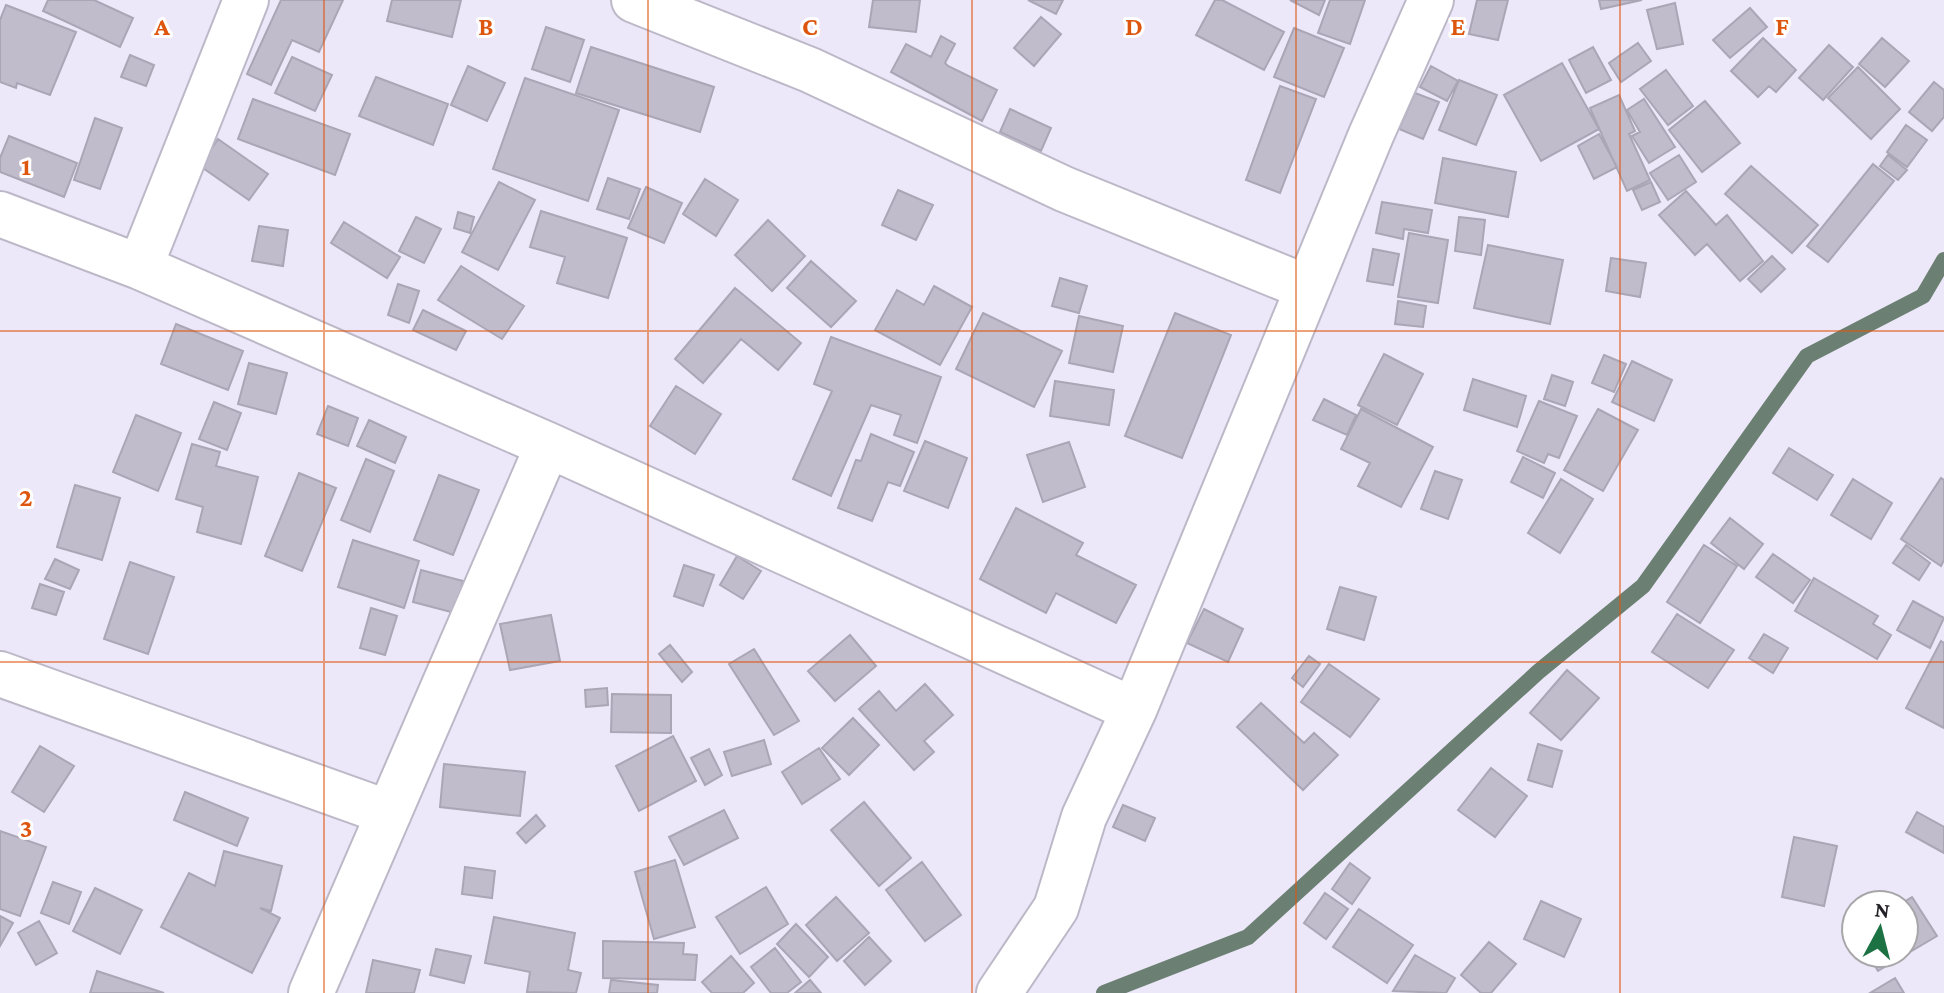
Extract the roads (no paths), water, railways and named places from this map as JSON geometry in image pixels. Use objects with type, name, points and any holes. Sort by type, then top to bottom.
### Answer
[{"type":"street","points":[[140,267],[246,0]]},
{"type":"street","points":[[634,0],[810,70],[1064,189],[1308,288]]},
{"type":"street","points":[[999,993],[1056,908],[1084,817],[1134,710],[1431,0]]},
{"type":"street","points":[[0,214],[140,267],[548,445],[1134,710]]},
{"type":"street","points":[[311,993],[548,445]]},
{"type":"street","points":[[0,674],[389,813]]},
{"type":"waterway","points":[[1104,993],[1248,937],[1538,672],[1643,586],[1807,356],[1923,296],[1944,260]]}]
